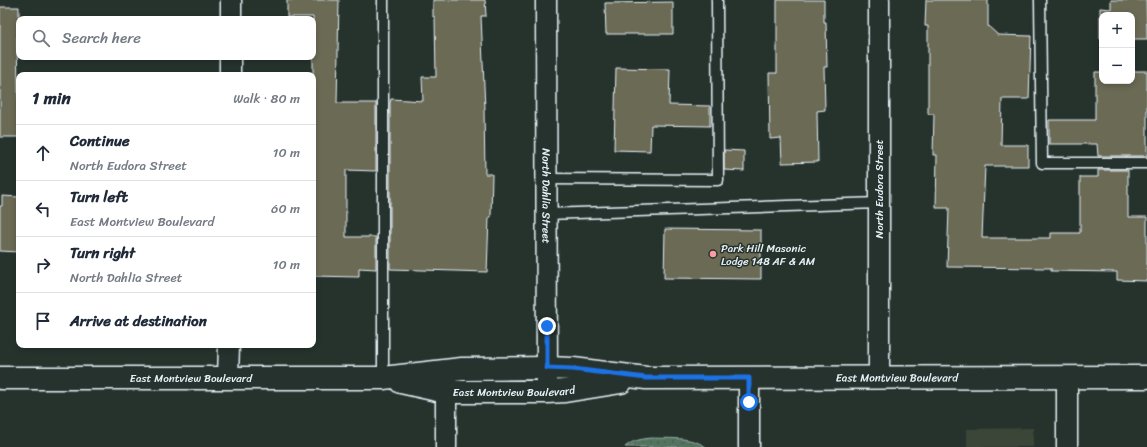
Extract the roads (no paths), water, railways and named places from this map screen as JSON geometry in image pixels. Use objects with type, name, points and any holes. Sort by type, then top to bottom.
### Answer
[{"type":"street","points":[[231,0],[231,16]]},
{"type":"street","name":"North Dahlia Street","points":[[546,0],[547,392]]},
{"type":"street","name":"North Eudora Street","points":[[879,0],[879,377]]},
{"type":"street","points":[[230,60],[230,72]]},
{"type":"street","points":[[228,378],[229,348]]},
{"type":"street","name":"East Montview Boulevard","points":[[446,381],[462,369],[547,368],[573,369],[646,378],[1147,377]]},
{"type":"street","name":"East Montview Boulevard","points":[[0,378],[382,378],[446,381],[547,392],[565,391],[646,378]]},
{"type":"street","points":[[749,378],[750,447]]},
{"type":"street","points":[[1067,378],[1067,447]]},
{"type":"street","points":[[446,381],[446,447]]},
{"type":"lane","points":[[382,378],[383,0]]},
{"type":"lane","points":[[546,179],[718,180],[717,0]]},
{"type":"lane","points":[[1040,0],[1042,163],[1147,163]]},
{"type":"lane","points":[[546,214],[879,203]]},
{"type":"place","name":"Park Hill Masonic Lodge 148 AF & AM","points":[[713,254]]}]
